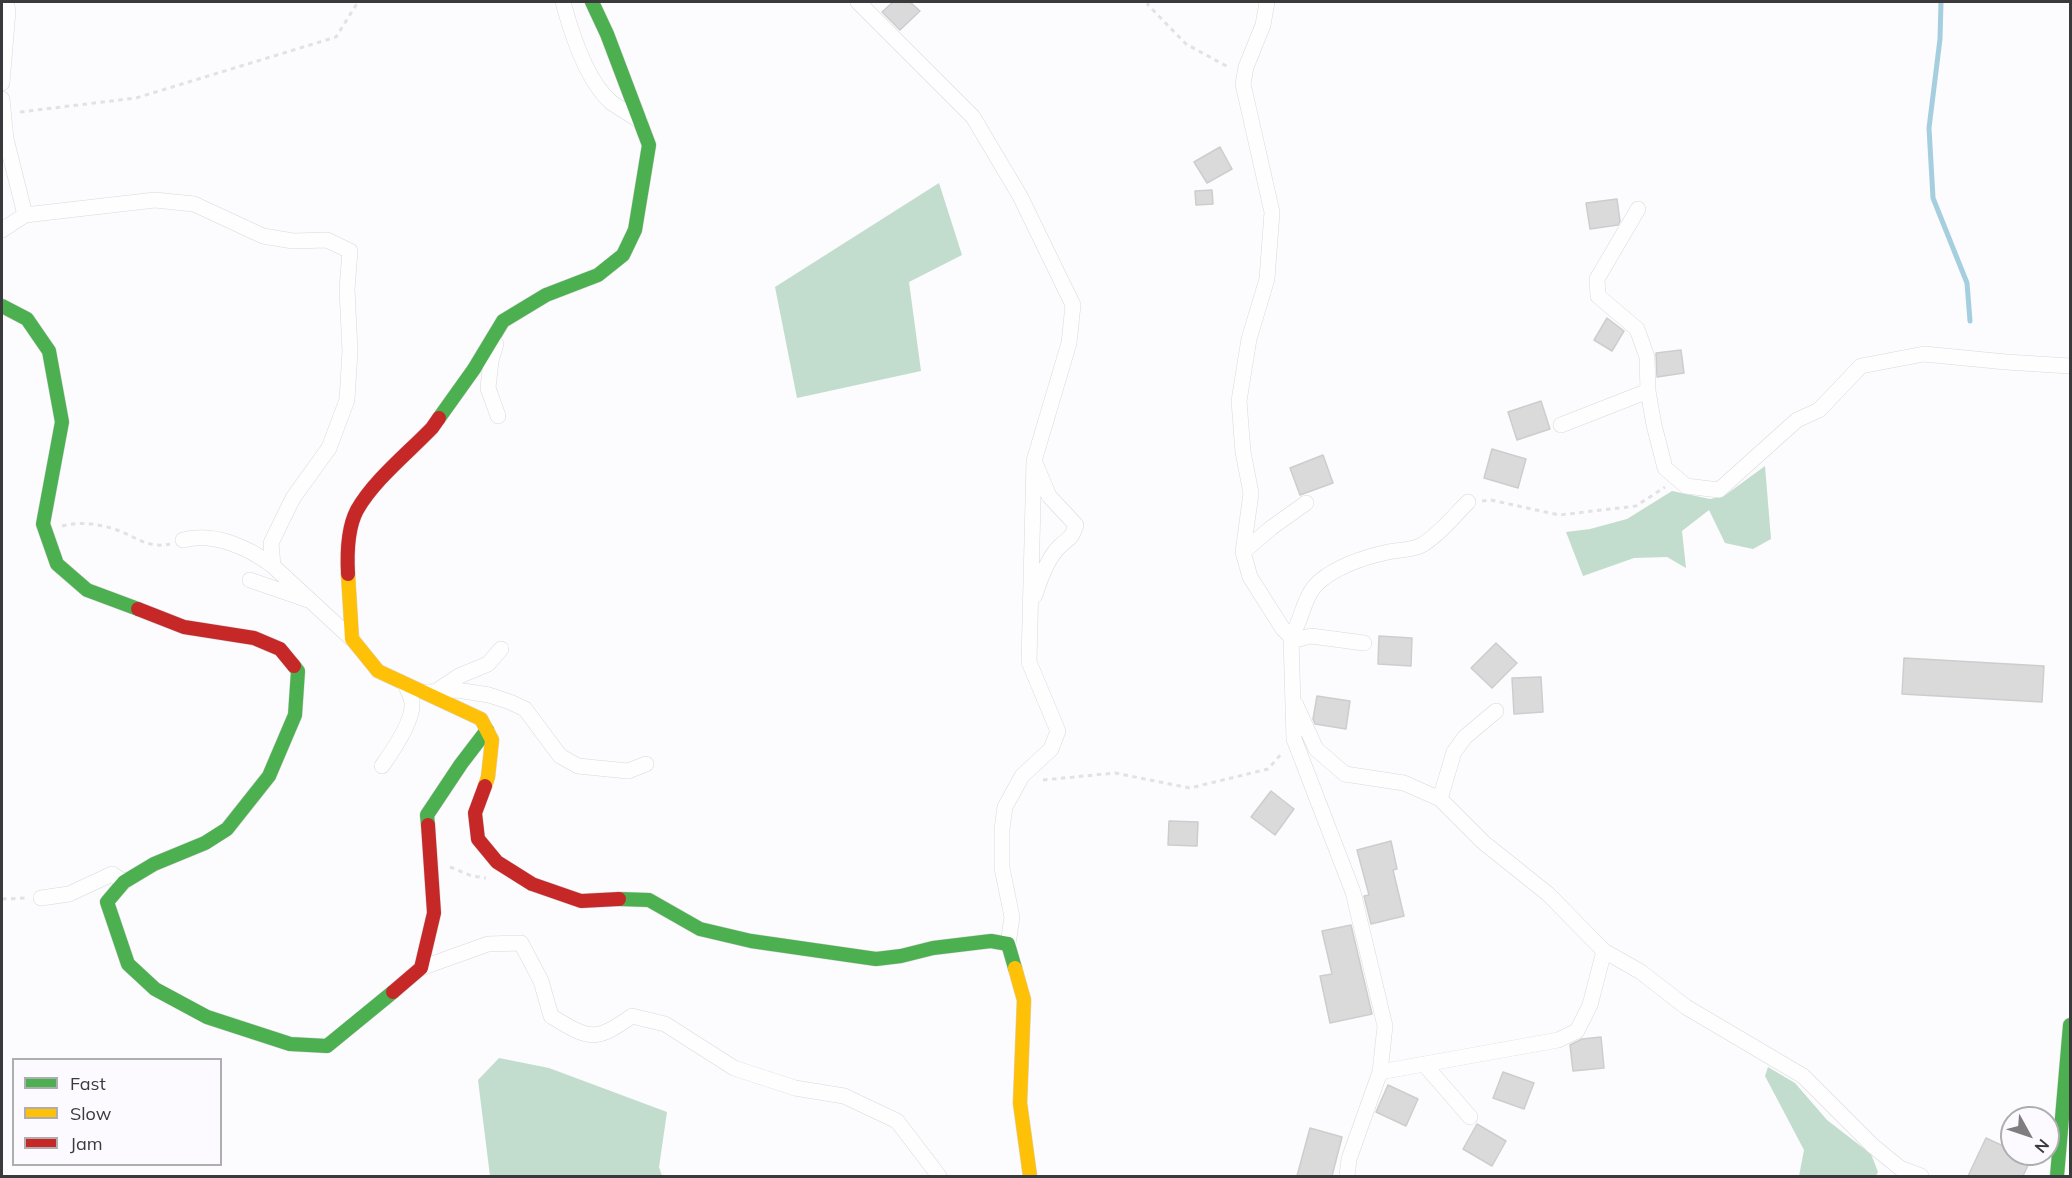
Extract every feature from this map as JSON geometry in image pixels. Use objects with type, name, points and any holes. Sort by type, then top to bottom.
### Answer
[{"type":"street","points":[[2,82],[8,10],[6,2]]},
{"type":"street","points":[[563,2],[581,54],[594,80],[611,101],[641,122]]},
{"type":"street","points":[[352,639],[348,551],[356,512],[370,492],[432,428],[474,369],[503,321],[546,295],[598,275],[623,255],[635,230],[649,145],[607,34],[592,2]]},
{"type":"street","points":[[858,2],[973,117],[1020,196],[1073,305],[1069,344],[1034,461],[1029,662],[1058,731],[1052,749],[1022,776],[1005,807],[1002,829],[1002,868],[1012,917],[1008,944],[1024,1000],[1020,1103],[1030,1176]]},
{"type":"street","points":[[1267,2],[1263,25],[1246,67],[1243,84],[1272,212],[1268,279],[1249,339],[1239,402],[1243,452],[1251,493],[1243,552],[1250,577],[1282,629],[1291,639]]},
{"type":"street","points":[[2,99],[6,139],[25,215]]},
{"type":"street","points":[[2,230],[25,215],[155,200],[194,204],[263,236],[293,241],[327,240],[350,251],[346,289],[350,351],[347,400],[329,448],[293,498],[271,543],[273,566]]},
{"type":"street","points":[[1638,209],[1597,279],[1598,296],[1637,330],[1647,357],[1648,391],[1665,468],[1686,486],[1719,490],[1797,420],[1819,410],[1861,366],[1924,354],[2070,366]]},
{"type":"street","points":[[2,306],[27,319],[49,351],[62,422],[43,524],[57,564],[87,590],[184,627],[254,638],[280,649],[298,671],[295,715],[269,776],[227,830],[205,843],[154,864],[124,882],[107,902],[128,963],[155,989],[207,1017],[290,1044],[327,1046],[421,968],[488,944],[522,943],[541,981],[550,1016],[582,1035],[609,1032],[632,1016],[665,1024],[734,1068],[795,1088],[844,1096],[897,1121],[939,1176]]},
{"type":"street","points":[[498,416],[488,388],[491,361],[503,321]]},
{"type":"street","points":[[1561,425],[1648,391]]},
{"type":"street","points":[[1030,609],[1040,578],[1058,548],[1071,539],[1076,525],[1049,496],[1034,461]]},
{"type":"street","points":[[1347,1176],[1349,1159],[1380,1072],[1385,1026],[1353,892],[1294,739],[1291,639],[1298,627],[1305,601],[1319,581],[1346,566],[1377,555],[1420,546],[1438,532],[1468,502]]},
{"type":"street","points":[[1243,552],[1306,503]]},
{"type":"street","points":[[183,540],[199,536],[255,552],[352,639],[378,671],[406,686],[429,692],[481,719],[492,740],[488,777],[475,813],[478,839],[497,862],[532,884],[580,901],[628,898],[649,900],[700,929],[751,941],[876,959],[902,956],[933,948],[991,941],[1008,944]]},
{"type":"street","points":[[250,580],[313,602]]},
{"type":"street","points":[[1291,639],[1311,636],[1364,643]]},
{"type":"street","points":[[429,692],[488,664],[501,650]]},
{"type":"street","points":[[382,766],[393,751],[410,718],[412,704],[406,686]]},
{"type":"street","points":[[429,692],[457,690],[489,695],[525,709],[560,756],[578,766],[628,771],[646,764]]},
{"type":"street","points":[[1292,696],[1316,750],[1345,774],[1404,783],[1440,799],[1483,842],[1548,894],[1604,951],[1641,972],[1686,1007],[1803,1076],[1873,1146],[1900,1168],[1921,1176]]},
{"type":"street","points":[[1440,799],[1454,752],[1465,737],[1496,711]]},
{"type":"street","points":[[421,968],[434,913],[427,815],[487,730]]},
{"type":"street","points":[[41,898],[69,894],[112,874],[124,882]]},
{"type":"street","points":[[1380,1072],[1558,1040],[1577,1031],[1590,1005],[1604,951]]},
{"type":"street","points":[[2057,1176],[2070,1025]]},
{"type":"street","points":[[1424,1064],[1470,1118]]},
{"type":"path","points":[[3,114],[136,98],[336,37],[358,2]]},
{"type":"path","points":[[1148,2],[1148,5],[1186,44],[1244,76]]},
{"type":"path","points":[[1468,502],[1491,500],[1559,515],[1602,511],[1636,506],[1678,479]]},
{"type":"path","points":[[46,531],[78,522],[118,530],[143,543],[159,547],[183,540]]},
{"type":"path","points":[[1037,784],[1045,778],[1115,773],[1190,788],[1268,769],[1294,739]]},
{"type":"path","points":[[2,899],[41,898]]},
{"type":"green space","points":[[939,183],[962,255],[909,282],[921,371],[797,398],[775,287]]},
{"type":"green space","points":[[1765,466],[1771,539],[1753,549],[1725,543],[1709,510],[1682,531],[1686,568],[1667,557],[1634,558],[1583,576],[1566,532],[1590,529],[1627,519],[1672,491],[1710,499],[1724,496]]},
{"type":"green space","points":[[499,1058],[549,1068],[667,1112],[659,1167],[662,1176],[490,1176],[478,1080]]},
{"type":"green space","points":[[1768,1067],[1795,1083],[1827,1120],[1871,1154],[1878,1172],[1876,1176],[1799,1176],[1804,1150],[1765,1076]]},
{"type":"building","points":[[893,2],[910,2],[920,11],[900,30],[882,12]]},
{"type":"building","points":[[1220,147],[1232,169],[1207,183],[1194,162]]},
{"type":"building","points":[[1212,190],[1213,204],[1196,205],[1195,191]]},
{"type":"building","points":[[1617,199],[1620,221],[1618,225],[1590,229],[1586,203]]},
{"type":"building","points":[[1607,318],[1624,331],[1612,351],[1594,340]]},
{"type":"building","points":[[1681,350],[1684,373],[1657,377],[1656,353]]},
{"type":"building","points":[[1541,401],[1550,429],[1517,440],[1508,412]]},
{"type":"building","points":[[1492,449],[1526,459],[1518,488],[1484,478]]},
{"type":"building","points":[[1323,455],[1333,483],[1300,495],[1290,468]]},
{"type":"building","points":[[1379,636],[1412,638],[1411,666],[1378,664]]},
{"type":"building","points":[[1496,643],[1517,663],[1492,688],[1471,668]]},
{"type":"building","points":[[1904,658],[2044,666],[2042,702],[1902,694]]},
{"type":"building","points":[[1541,677],[1543,712],[1514,714],[1512,678]]},
{"type":"building","points":[[1317,696],[1350,701],[1346,729],[1315,724],[1313,719]]},
{"type":"building","points":[[1271,791],[1294,809],[1275,835],[1251,817]]},
{"type":"building","points":[[1169,821],[1198,822],[1197,846],[1168,845]]},
{"type":"building","points":[[1391,841],[1397,869],[1393,870],[1404,916],[1371,924],[1364,896],[1369,895],[1357,850]]},
{"type":"building","points":[[1351,925],[1372,1014],[1330,1023],[1320,976],[1332,974],[1322,931]]},
{"type":"building","points":[[1601,1037],[1604,1068],[1573,1071],[1570,1045],[1582,1039]]},
{"type":"building","points":[[1503,1072],[1534,1083],[1524,1109],[1493,1098]]},
{"type":"building","points":[[1388,1085],[1418,1099],[1406,1126],[1376,1112]]},
{"type":"building","points":[[1477,1124],[1506,1141],[1492,1166],[1463,1149]]},
{"type":"building","points":[[1310,1128],[1342,1137],[1332,1176],[1297,1176]]},
{"type":"building","points":[[1986,1138],[2000,1144],[2000,1166],[2028,1166],[2023,1176],[1968,1176]]},
{"type":"waterway","points":[[1941,2],[1940,39],[1929,128],[1933,198],[1967,283],[1970,321]]},
{"type":"traffic: fast","points":[[439,418],[474,369],[503,321],[546,295],[598,275],[623,255],[635,230],[649,145],[607,34],[592,2]]},
{"type":"traffic: fast","points":[[2,306],[27,319],[49,351],[62,422],[43,524],[57,564],[87,590],[138,609]]},
{"type":"traffic: fast","points":[[294,666],[298,671],[295,715],[269,776],[227,829],[205,843],[154,864],[124,882],[107,902],[128,964],[155,989],[207,1017],[290,1044],[327,1046],[393,992]]},
{"type":"traffic: fast","points":[[428,825],[427,815],[487,730]]},
{"type":"traffic: fast","points":[[619,899],[649,900],[700,929],[751,941],[876,959],[933,948],[991,941],[1008,944],[1015,968]]},
{"type":"traffic: fast","points":[[2057,1176],[2070,1025]]},
{"type":"traffic: slow","points":[[348,574],[352,639],[378,671],[481,719],[492,740],[485,786]]},
{"type":"traffic: slow","points":[[1015,968],[1024,1000],[1020,1103],[1030,1176]]},
{"type":"traffic: jam","points":[[348,574],[350,533],[357,510],[382,477],[432,428],[439,418]]},
{"type":"traffic: jam","points":[[138,609],[184,627],[254,638],[280,649],[294,666]]},
{"type":"traffic: jam","points":[[485,786],[475,813],[478,839],[497,862],[532,884],[581,901],[619,899]]},
{"type":"traffic: jam","points":[[393,992],[421,968],[434,913],[428,825]]}]
